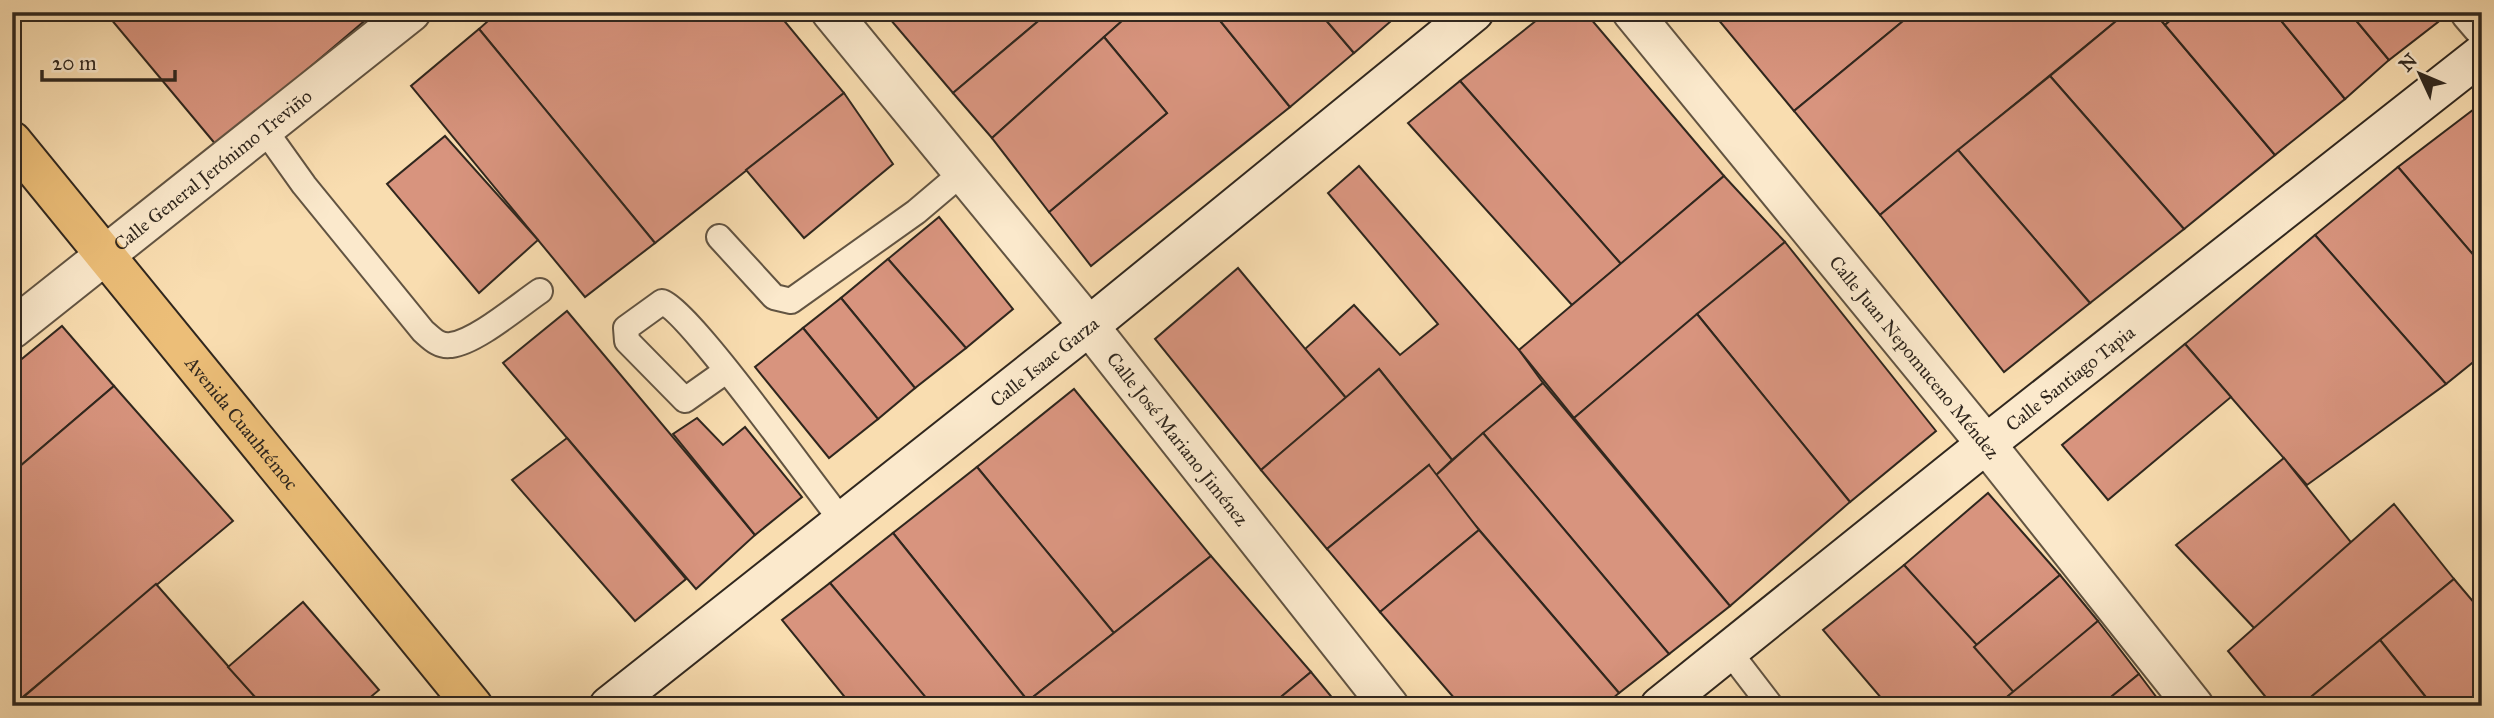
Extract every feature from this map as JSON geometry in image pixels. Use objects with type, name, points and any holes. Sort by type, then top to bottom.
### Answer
[{"type":"highway","name":"Avenida Cuauhtémoc","points":[[12,141],[473,706]]},
{"type":"street","name":"Calle General Jerónimo Treviño","points":[[12,329],[411,12]]},
{"type":"street","name":"Calle José Mariano Jiménez","points":[[831,12],[1089,326],[1389,706]]},
{"type":"street","name":"Calle Isaac Garza","points":[[609,706],[1089,326],[1474,12]]},
{"type":"street","name":"Calle Juan Nepomuceno Méndez","points":[[1632,12],[1986,444],[2194,706]]},
{"type":"street","points":[[2470,12],[2482,26]]},
{"type":"street","name":"Calle Santiago Tapia","points":[[1660,706],[1986,444],[2482,54]]},
{"type":"lane","points":[[264,129],[304,185],[436,342],[449,346],[466,340],[540,291]]},
{"type":"lane","points":[[719,237],[774,297],[791,301],[916,212],[962,173]]},
{"type":"lane","points":[[726,372],[843,522]]},
{"type":"lane","points":[[1728,650],[1771,706]]},
{"type":"building","points":[[105,12],[375,12],[217,146]]},
{"type":"building","points":[[498,12],[777,12],[844,93],[655,243],[479,29]]},
{"type":"building","points":[[884,12],[1049,12],[953,93]]},
{"type":"building","points":[[1049,12],[1116,12],[1123,20],[992,138],[953,93]]},
{"type":"building","points":[[1132,12],[1213,12],[1290,107],[1091,266],[1049,212],[1167,113],[1104,37]]},
{"type":"building","points":[[1213,12],[1319,12],[1354,53],[1290,107]]},
{"type":"building","points":[[1319,12],[1395,12],[1398,15],[1354,53]]},
{"type":"building","points":[[1547,12],[1585,12],[1724,176],[1621,264],[1460,81]]},
{"type":"building","points":[[1712,12],[1914,12],[1794,111]]},
{"type":"building","points":[[1914,12],[2004,15],[2127,12],[1880,215],[1794,111]]},
{"type":"building","points":[[2127,12],[2154,12],[2275,155],[2184,229],[2050,76]]},
{"type":"building","points":[[2154,12],[2180,12],[2165,25]]},
{"type":"building","points":[[2180,12],[2274,12],[2345,99],[2275,155],[2165,25]]},
{"type":"building","points":[[2274,12],[2349,12],[2389,60],[2345,99]]},
{"type":"building","points":[[2349,12],[2429,12],[2438,22],[2389,60]]},
{"type":"building","points":[[479,29],[655,243],[585,297],[411,86]]},
{"type":"building","points":[[1104,37],[1167,113],[1049,212],[992,138]]},
{"type":"building","points":[[2050,76],[2184,229],[2090,303],[1958,150]]},
{"type":"building","points":[[1460,81],[1621,264],[1572,305],[1408,123]]},
{"type":"building","points":[[844,93],[893,164],[804,238],[746,170]]},
{"type":"building","points":[[2482,103],[2482,265],[2398,167]]},
{"type":"building","points":[[445,136],[538,240],[479,293],[387,184]]},
{"type":"building","points":[[1958,150],[2090,303],[2004,372],[1880,215]]},
{"type":"building","points":[[1359,166],[1519,350],[1543,383],[1452,460],[1379,369],[1346,398],[1305,349],[1354,305],[1400,355],[1438,324],[1328,193]]},
{"type":"building","points":[[2398,167],[2482,265],[2482,355],[2446,384],[2315,235]]},
{"type":"building","points":[[1724,176],[1785,242],[1574,418],[1519,350]]},
{"type":"building","points":[[939,217],[1013,309],[966,348],[888,259]]},
{"type":"building","points":[[2315,235],[2446,384],[2307,485],[2185,344]]},
{"type":"building","points":[[1785,242],[1936,431],[1850,502],[1697,314]]},
{"type":"building","points":[[888,259],[966,348],[915,388],[841,298]]},
{"type":"building","points":[[1238,268],[1346,398],[1261,470],[1155,339]]},
{"type":"building","points":[[841,298],[915,388],[878,419],[803,328]]},
{"type":"building","points":[[567,311],[755,535],[696,589],[503,363]]},
{"type":"building","points":[[1697,314],[1850,502],[1730,606],[1574,418]]},
{"type":"building","points":[[62,326],[114,386],[12,473],[12,367]]},
{"type":"building","points":[[803,328],[878,419],[829,458],[755,367]]},
{"type":"building","points":[[2185,344],[2231,397],[2108,500],[2062,445]]},
{"type":"building","points":[[1379,369],[1452,460],[1434,477],[1429,465],[1327,549],[1261,470]]},
{"type":"building","points":[[1543,383],[1730,606],[1669,654],[1483,433]]},
{"type":"building","points":[[114,386],[233,521],[12,706],[12,473]]},
{"type":"building","points":[[1074,389],[1211,556],[1114,633],[977,467]]},
{"type":"building","points":[[697,418],[723,445],[745,427],[802,497],[755,535],[673,434]]},
{"type":"building","points":[[1483,433],[1669,654],[1619,693],[1434,477]]},
{"type":"building","points":[[567,438],[686,579],[635,621],[512,480]]},
{"type":"building","points":[[2284,458],[2353,545],[2256,630],[2176,545]]},
{"type":"building","points":[[1429,465],[1479,530],[1380,612],[1327,549]]},
{"type":"building","points":[[977,467],[1114,633],[1028,701],[893,533]]},
{"type":"building","points":[[1988,493],[2060,575],[1974,647],[1904,565]]},
{"type":"building","points":[[2394,504],[2454,579],[2300,706],[2273,706],[2228,651]]},
{"type":"building","points":[[1479,530],[1619,693],[1604,706],[1461,706],[1380,612]]},
{"type":"building","points":[[893,533],[1032,706],[932,706],[830,583]]},
{"type":"building","points":[[1211,556],[1311,672],[1270,706],[1032,706],[1028,701]]},
{"type":"building","points":[[1904,565],[2017,689],[1996,706],[1888,706],[1823,630]]},
{"type":"building","points":[[2060,575],[2098,621],[2017,696],[1974,647]]},
{"type":"building","points":[[2454,579],[2482,612],[2482,706],[2433,706],[2380,640]]},
{"type":"building","points":[[830,583],[933,706],[852,706],[782,620]]},
{"type":"building","points":[[156,584],[257,699],[249,706],[13,706]]},
{"type":"building","points":[[303,602],[379,690],[360,706],[249,706],[257,699],[228,667]]},
{"type":"building","points":[[2098,621],[2139,674],[2100,706],[1996,706]]},
{"type":"building","points":[[2380,640],[2433,706],[2300,706]]},
{"type":"building","points":[[1311,672],[1339,706],[1270,706]]},
{"type":"building","points":[[2139,674],[2163,706],[2100,706]]}]
